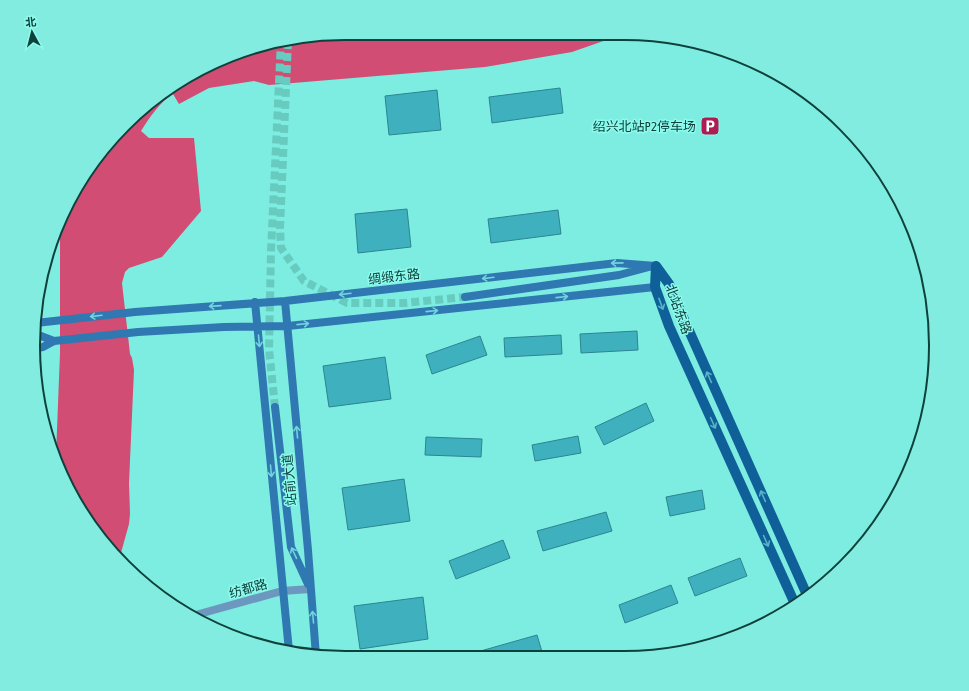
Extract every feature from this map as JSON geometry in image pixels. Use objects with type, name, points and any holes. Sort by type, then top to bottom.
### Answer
[{"type":"main road","name":"绸缎东路","points":[[41,323],[135,312],[285,301],[617,263],[656,266]]},
{"type":"main road","name":"北站东路","points":[[656,266],[655,287],[669,326],[792,600]]},
{"type":"main road","name":"北站东路","points":[[656,266],[669,284],[805,591]]},
{"type":"main road","points":[[465,297],[620,275],[656,266]]},
{"type":"main road","points":[[40,347],[54,341],[138,332],[224,327],[288,326],[655,287]]},
{"type":"main road","name":"站前大道","points":[[285,301],[315,649]]},
{"type":"main road","name":"站前大道","points":[[255,302],[288,645]]},
{"type":"main road","points":[[40,336],[54,341]]},
{"type":"main road","points":[[275,407],[291,547],[310,588]]},
{"type":"street","name":"纺都路","points":[[200,614],[282,591],[310,588]]},
{"type":"shaded area","points":[[606,40],[572,52],[485,67],[269,85],[254,81],[209,88],[179,104],[173,94],[159,106],[141,131],[149,138],[194,138],[201,211],[162,257],[129,268],[125,272],[122,283],[130,354],[134,370],[129,483],[130,514],[129,524],[121,553],[91,515],[72,481],[56,445],[60,353],[60,237],[72,210],[91,176],[129,129],[176,91],[193,81],[229,63],[266,50],[326,41]]},
{"type":"building","points":[[560,88],[563,113],[492,123],[489,97]]},
{"type":"building","points":[[437,90],[441,130],[389,135],[385,96]]},
{"type":"building","points":[[407,209],[411,247],[358,253],[355,214]]},
{"type":"building","points":[[558,210],[561,234],[491,243],[488,219]]},
{"type":"building","points":[[637,331],[638,350],[581,353],[580,334]]},
{"type":"building","points":[[561,335],[562,354],[505,357],[504,338]]},
{"type":"building","points":[[480,336],[487,355],[432,374],[426,355]]},
{"type":"building","points":[[385,357],[391,399],[329,407],[323,366]]},
{"type":"building","points":[[646,403],[654,421],[604,445],[595,427]]},
{"type":"building","points":[[578,436],[581,453],[535,461],[532,445]]},
{"type":"building","points":[[426,437],[482,439],[481,457],[425,455]]},
{"type":"building","points":[[404,479],[410,521],[348,530],[342,488]]},
{"type":"building","points":[[702,490],[705,509],[670,516],[666,497]]},
{"type":"building","points":[[606,512],[612,531],[543,551],[537,531]]},
{"type":"building","points":[[503,540],[510,558],[456,579],[449,561]]},
{"type":"building","points":[[740,558],[747,576],[695,596],[688,578]]},
{"type":"building","points":[[671,585],[678,603],[625,623],[619,605]]},
{"type":"building","points":[[423,597],[428,639],[360,649],[354,606]]},
{"type":"building","points":[[537,635],[542,651],[481,651]]},
{"type":"tunnel","points":[[288,46],[280,228],[281,248],[304,281],[347,303],[404,303],[465,297]]},
{"type":"tunnel","points":[[275,407],[269,349],[271,251],[281,47]]},
{"type":"place","name":"绍兴北站P2停车场","points":[[710,126]]}]
